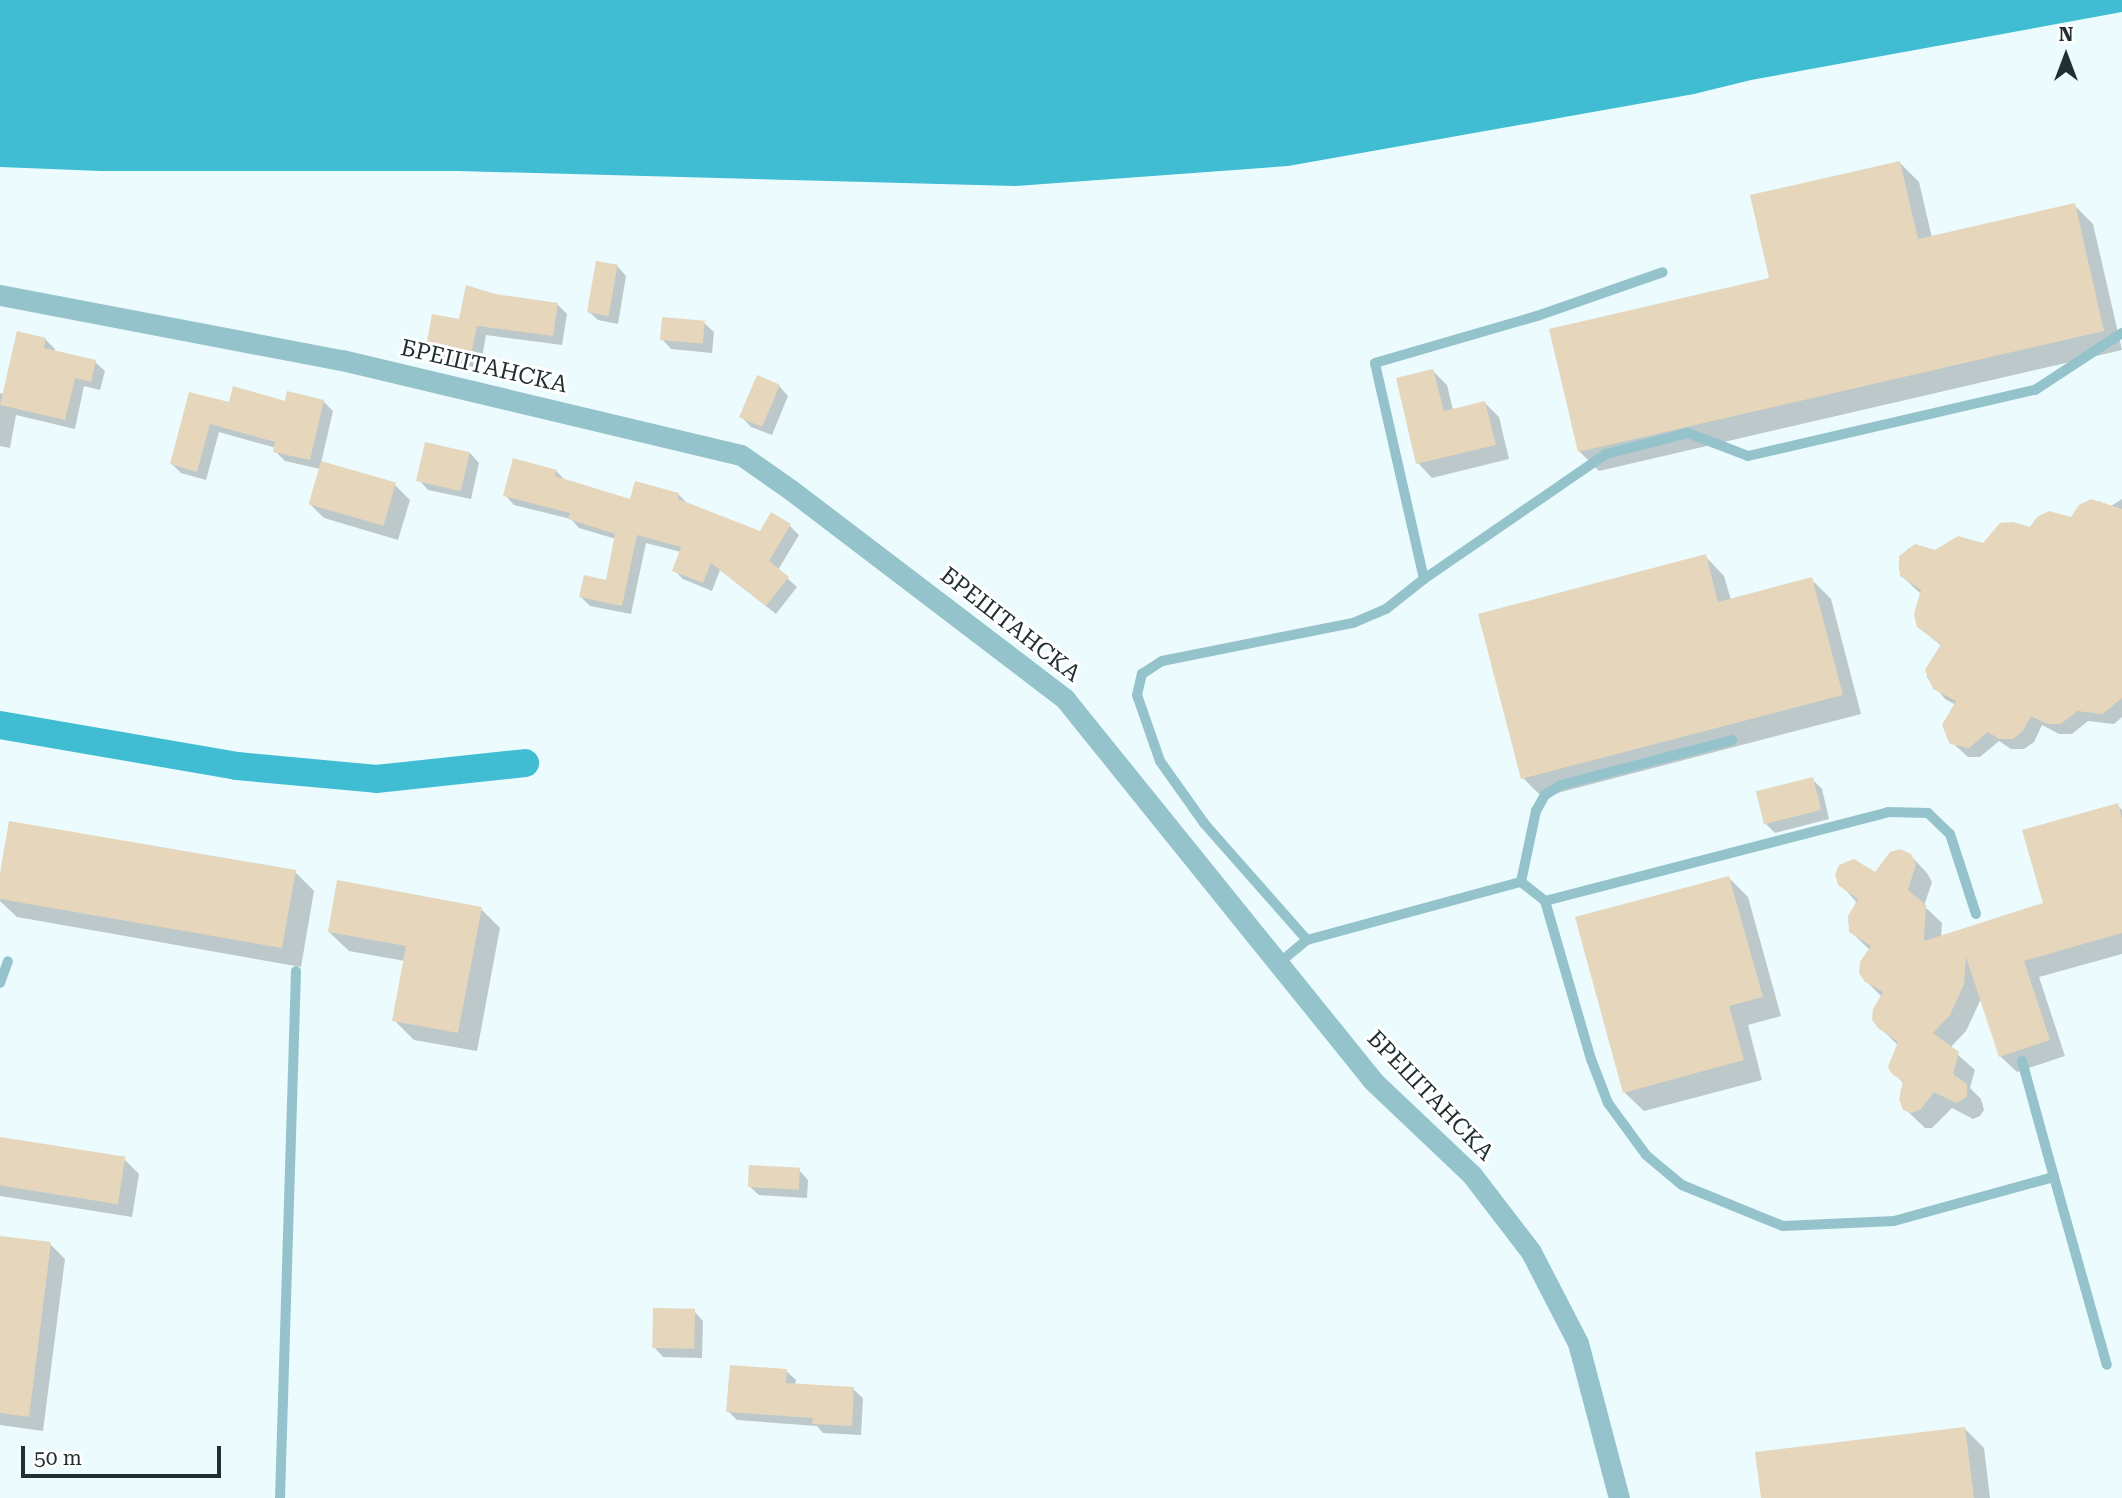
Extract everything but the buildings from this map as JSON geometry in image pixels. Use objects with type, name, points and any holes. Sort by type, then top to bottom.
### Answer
[{"type":"street","name":"БРЕШТАНСКА","points":[[0,295],[342,360],[741,455],[1065,699],[1372,1080],[1472,1175],[1531,1252],[1578,1343],[1619,1498]]},
{"type":"lane","points":[[1424,579],[1375,363],[1537,316],[1663,272]]},
{"type":"lane","points":[[1307,940],[1204,823],[1160,761],[1137,695],[1142,674],[1161,661],[1353,624],[1386,609],[1424,579],[1606,454],[1688,433],[1748,456],[2035,390],[2122,333]]},
{"type":"lane","points":[[1521,882],[1536,811],[1545,795],[1561,785],[1732,740]]},
{"type":"lane","points":[[1545,901],[1888,812],[1902,812],[1928,813],[1950,834],[1976,914]]},
{"type":"lane","points":[[1278,964],[1307,940],[1521,882]]},
{"type":"lane","points":[[1521,882],[1545,901],[1591,1059],[1608,1103],[1647,1155],[1682,1185],[1783,1226],[1894,1221],[2054,1177]]},
{"type":"lane","points":[[0,983],[8,961]]},
{"type":"lane","points":[[280,1498],[296,971]]},
{"type":"lane","points":[[2022,1061],[2107,1365]]},
{"type":"water","points":[[0,0],[2122,0],[2122,12],[1751,80],[1694,94],[1288,166],[1015,186],[458,171],[101,171],[0,167]]},
{"type":"waterway","points":[[0,725],[237,766],[376,779],[525,763]]}]
